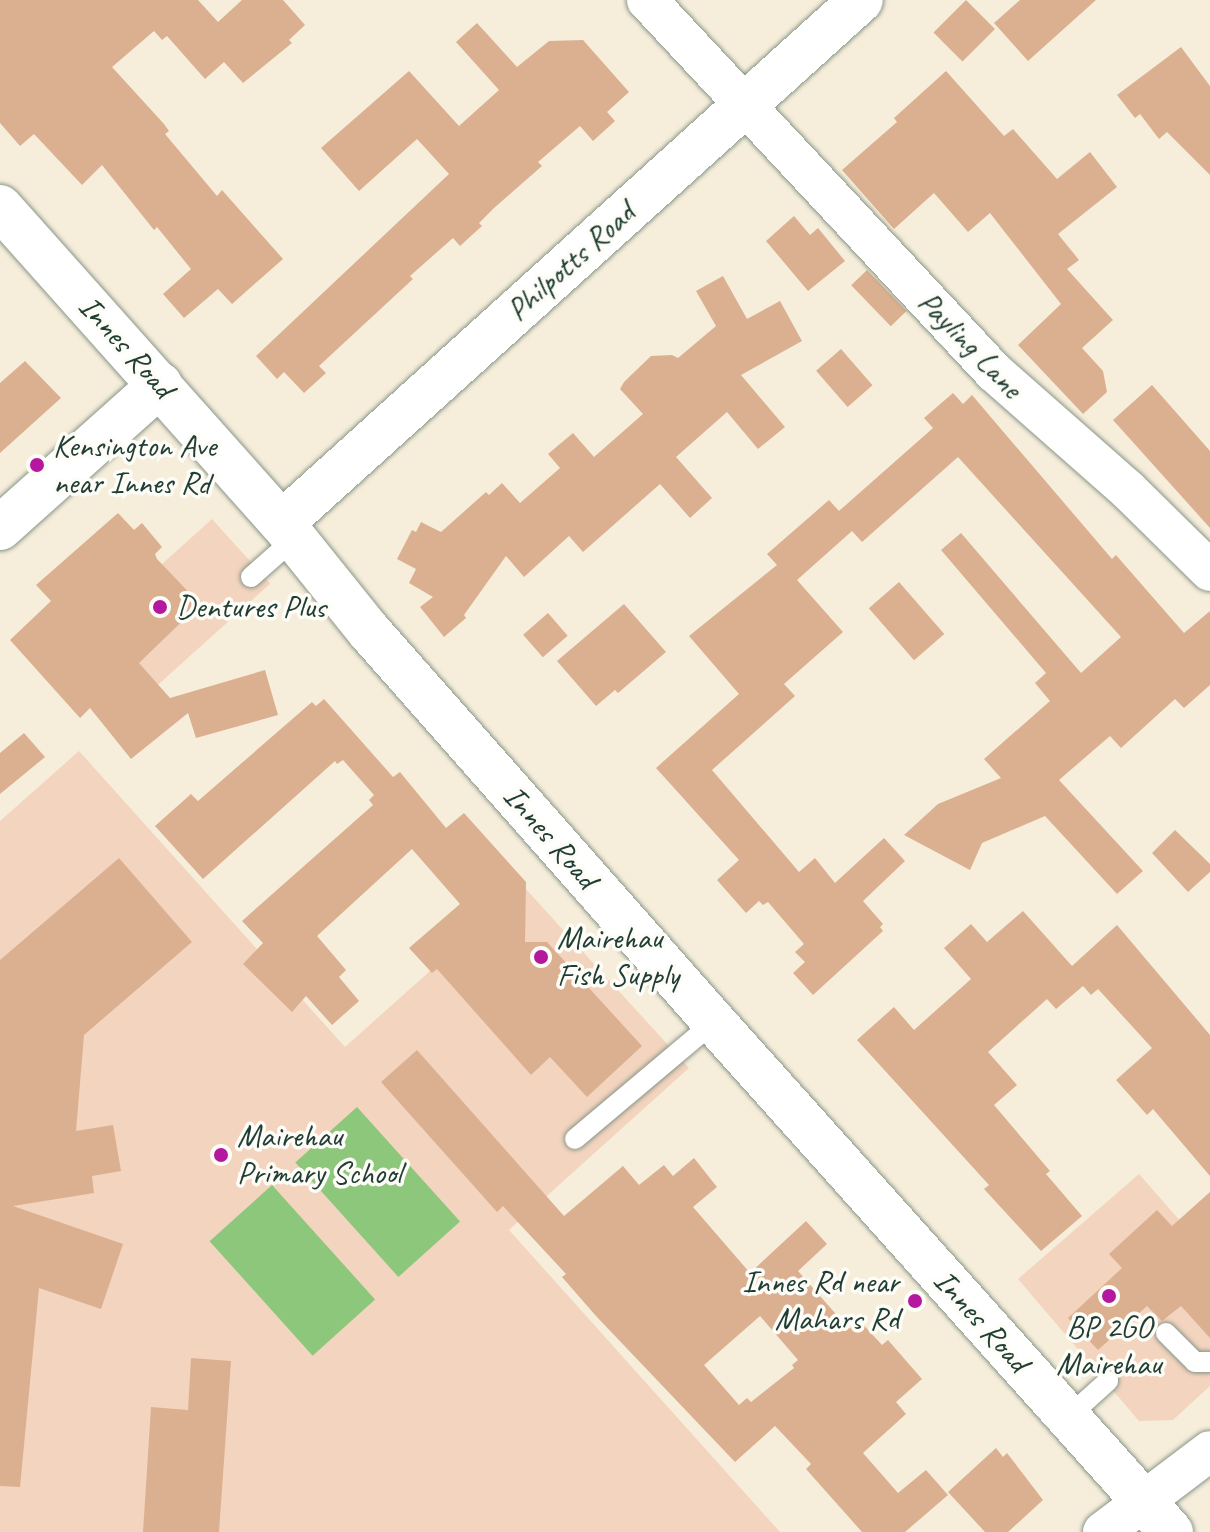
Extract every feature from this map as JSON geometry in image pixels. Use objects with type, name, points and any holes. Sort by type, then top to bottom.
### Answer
[{"type":"main road","name":"Philpotts Road","points":[[288,531],[743,106],[861,0]]},
{"type":"main road","name":"Innes Road","points":[[0,207],[288,531],[368,630],[714,1022],[1158,1517]]},
{"type":"main road","points":[[0,528],[160,385]]},
{"type":"street","name":"Payling Lane","points":[[647,0],[994,372],[1128,490],[1210,571]]},
{"type":"street","points":[[1103,1532],[1158,1517],[1210,1451]]},
{"type":"lane","points":[[251,577],[288,531]]},
{"type":"lane","points":[[575,1139],[714,1022]]},
{"type":"lane","points":[[1166,1333],[1195,1362],[1210,1362]]},
{"type":"lane","points":[[1068,1417],[1108,1381]]},
{"type":"shaded area","points":[[212,519],[270,584],[125,714],[67,649]]},
{"type":"shaded area","name":"Mairehau Primary School","points":[[79,751],[345,1047],[524,887],[689,1068],[509,1230],[780,1532],[0,1532],[0,821]]},
{"type":"shaded area","points":[[1139,1174],[1210,1255],[1210,1386],[1173,1420],[1139,1421],[1018,1279]]},
{"type":"green space","points":[[357,1107],[460,1221],[398,1277],[295,1163]]},
{"type":"green space","points":[[272,1185],[375,1299],[313,1356],[210,1241]]},
{"type":"building","points":[[0,0],[198,0],[218,22],[242,0],[283,0],[305,25],[289,40],[292,43],[243,83],[224,62],[205,79],[167,36],[162,40],[154,31],[112,67],[164,124],[169,131],[165,134],[217,196],[222,190],[283,259],[232,304],[218,289],[184,318],[163,294],[191,269],[157,227],[154,230],[102,165],[82,185],[34,134],[20,146],[0,123]]},
{"type":"building","points":[[966,0],[995,29],[962,62],[933,33]]},
{"type":"building","points":[[1020,0],[1096,0],[1028,61],[994,23]]},
{"type":"building","points":[[477,23],[517,67],[549,41],[583,40],[629,92],[607,112],[615,121],[593,141],[580,126],[538,162],[542,166],[494,208],[479,223],[482,226],[460,246],[453,238],[410,276],[413,279],[319,366],[326,373],[304,393],[284,372],[277,379],[256,356],[449,174],[417,139],[359,191],[321,148],[409,71],[459,126],[499,90],[456,42]]},
{"type":"building","points":[[1181,47],[1210,86],[1210,175],[1167,132],[1159,139],[1140,114],[1135,118],[1117,95]]},
{"type":"building","points":[[946,71],[1004,136],[1013,129],[1057,179],[1090,152],[1117,187],[1058,234],[1079,260],[1067,269],[1113,320],[1082,348],[1103,371],[1107,392],[1083,414],[1018,345],[1061,304],[990,213],[968,232],[934,193],[894,229],[842,170],[897,122],[894,118]]},
{"type":"building","points":[[794,216],[810,235],[818,228],[845,261],[808,291],[766,241]]},
{"type":"building","points":[[867,270],[907,311],[891,326],[851,285]]},
{"type":"building","points":[[723,276],[747,319],[780,301],[802,341],[741,375],[785,427],[758,449],[727,412],[676,457],[712,498],[690,518],[660,484],[583,552],[569,536],[524,577],[506,556],[464,615],[466,618],[444,637],[420,607],[433,597],[409,583],[416,569],[397,559],[412,530],[416,532],[421,522],[441,532],[486,492],[489,495],[502,483],[520,503],[560,468],[548,454],[573,433],[594,457],[643,414],[620,389],[624,382],[651,356],[672,355],[678,358],[716,326],[696,291]]},
{"type":"building","points":[[841,349],[872,385],[848,407],[816,371]]},
{"type":"building","points":[[25,361],[61,398],[0,453],[0,383]]},
{"type":"building","points":[[1152,385],[1210,451],[1210,528],[1113,420]]},
{"type":"building","points":[[953,393],[963,404],[972,395],[1112,559],[1116,555],[1184,633],[1210,611],[1210,685],[1184,708],[1175,699],[1121,748],[1110,736],[1059,780],[1143,871],[1117,894],[1045,816],[982,843],[970,870],[904,835],[938,804],[1001,778],[984,759],[1050,701],[1035,683],[1046,673],[941,550],[961,533],[1081,673],[1121,637],[958,457],[862,542],[852,531],[797,580],[843,632],[784,684],[795,696],[712,770],[799,872],[815,858],[835,883],[884,838],[905,861],[863,901],[883,924],[880,927],[883,931],[813,995],[793,973],[805,962],[795,952],[804,944],[768,902],[763,905],[759,901],[746,913],[717,880],[739,860],[656,768],[739,694],[689,636],[777,565],[767,554],[829,500],[839,511],[933,428],[924,418]]},
{"type":"building","points":[[118,513],[134,530],[142,523],[162,547],[155,554],[157,559],[200,604],[139,663],[170,698],[265,670],[278,715],[196,738],[188,713],[131,759],[90,708],[80,718],[10,640],[51,601],[36,585]]},
{"type":"building","points":[[899,582],[944,634],[914,660],[869,608]]},
{"type":"building","points":[[624,604],[666,652],[618,693],[615,690],[596,706],[557,661]]},
{"type":"building","points":[[548,613],[568,636],[543,657],[523,635]]},
{"type":"building","points":[[324,699],[393,777],[400,772],[446,828],[464,813],[526,882],[525,942],[547,942],[642,1046],[587,1097],[550,1057],[531,1075],[437,969],[432,973],[409,948],[460,904],[412,849],[317,936],[346,970],[339,977],[359,1001],[332,1025],[306,996],[292,1012],[243,964],[263,943],[242,921],[373,805],[369,800],[374,795],[343,760],[337,764],[335,761],[203,879],[155,826],[191,794],[198,801],[312,702],[316,706]]},
{"type":"building","points":[[24,733],[45,757],[0,794],[0,753]]},
{"type":"building","points":[[1175,830],[1210,864],[1210,872],[1188,892],[1152,853]]},
{"type":"building","points":[[119,858],[192,942],[84,1035],[76,1131],[113,1125],[121,1171],[92,1176],[94,1193],[13,1206],[123,1244],[101,1309],[39,1288],[20,1487],[0,1486],[0,960]]},
{"type":"building","points":[[1023,911],[1072,966],[1117,925],[1210,1035],[1210,1176],[1153,1109],[1147,1115],[1116,1080],[1152,1048],[1098,989],[1091,995],[1083,986],[1056,1009],[1047,999],[988,1052],[1017,1085],[994,1105],[1050,1171],[1046,1174],[1082,1216],[1041,1251],[984,1189],[989,1185],[857,1040],[894,1007],[914,1030],[971,979],[944,948],[971,924],[987,942]]},
{"type":"building","points":[[417,1050],[564,1216],[623,1166],[639,1185],[664,1165],[673,1176],[694,1158],[717,1187],[693,1207],[750,1273],[806,1221],[827,1244],[798,1271],[849,1329],[859,1320],[882,1345],[888,1340],[922,1379],[896,1402],[906,1414],[863,1453],[898,1493],[926,1470],[948,1495],[905,1532],[862,1532],[806,1469],[811,1464],[775,1426],[735,1462],[596,1316],[562,1277],[566,1274],[503,1206],[497,1212],[381,1082]],"holes":[[[760,1316],[798,1360],[792,1365],[794,1368],[751,1402],[747,1398],[739,1405],[704,1365]]]},
{"type":"building","points":[[1210,1192],[1210,1338],[1181,1306],[1162,1321],[1147,1306],[1098,1350],[1068,1318],[1122,1268],[1109,1254],[1157,1210],[1172,1226]]},
{"type":"building","points":[[191,1358],[231,1361],[219,1532],[143,1532],[151,1407],[188,1410]]},
{"type":"building","points":[[996,1448],[1003,1457],[1007,1453],[1043,1500],[1008,1532],[985,1532],[948,1492]]},
{"type":"place","name":"Kensington Ave near Innes Rd","points":[[37,465]]},
{"type":"place","name":"Dentures Plus","points":[[160,607]]},
{"type":"place","name":"Mairehau Fish Supply","points":[[541,957]]},
{"type":"place","name":"Mairehau Primary School","points":[[221,1155]]},
{"type":"place","name":"BP 2GO Mairehau","points":[[1109,1296]]},
{"type":"place","name":"Innes Rd near Mahars Rd","points":[[915,1301]]}]
